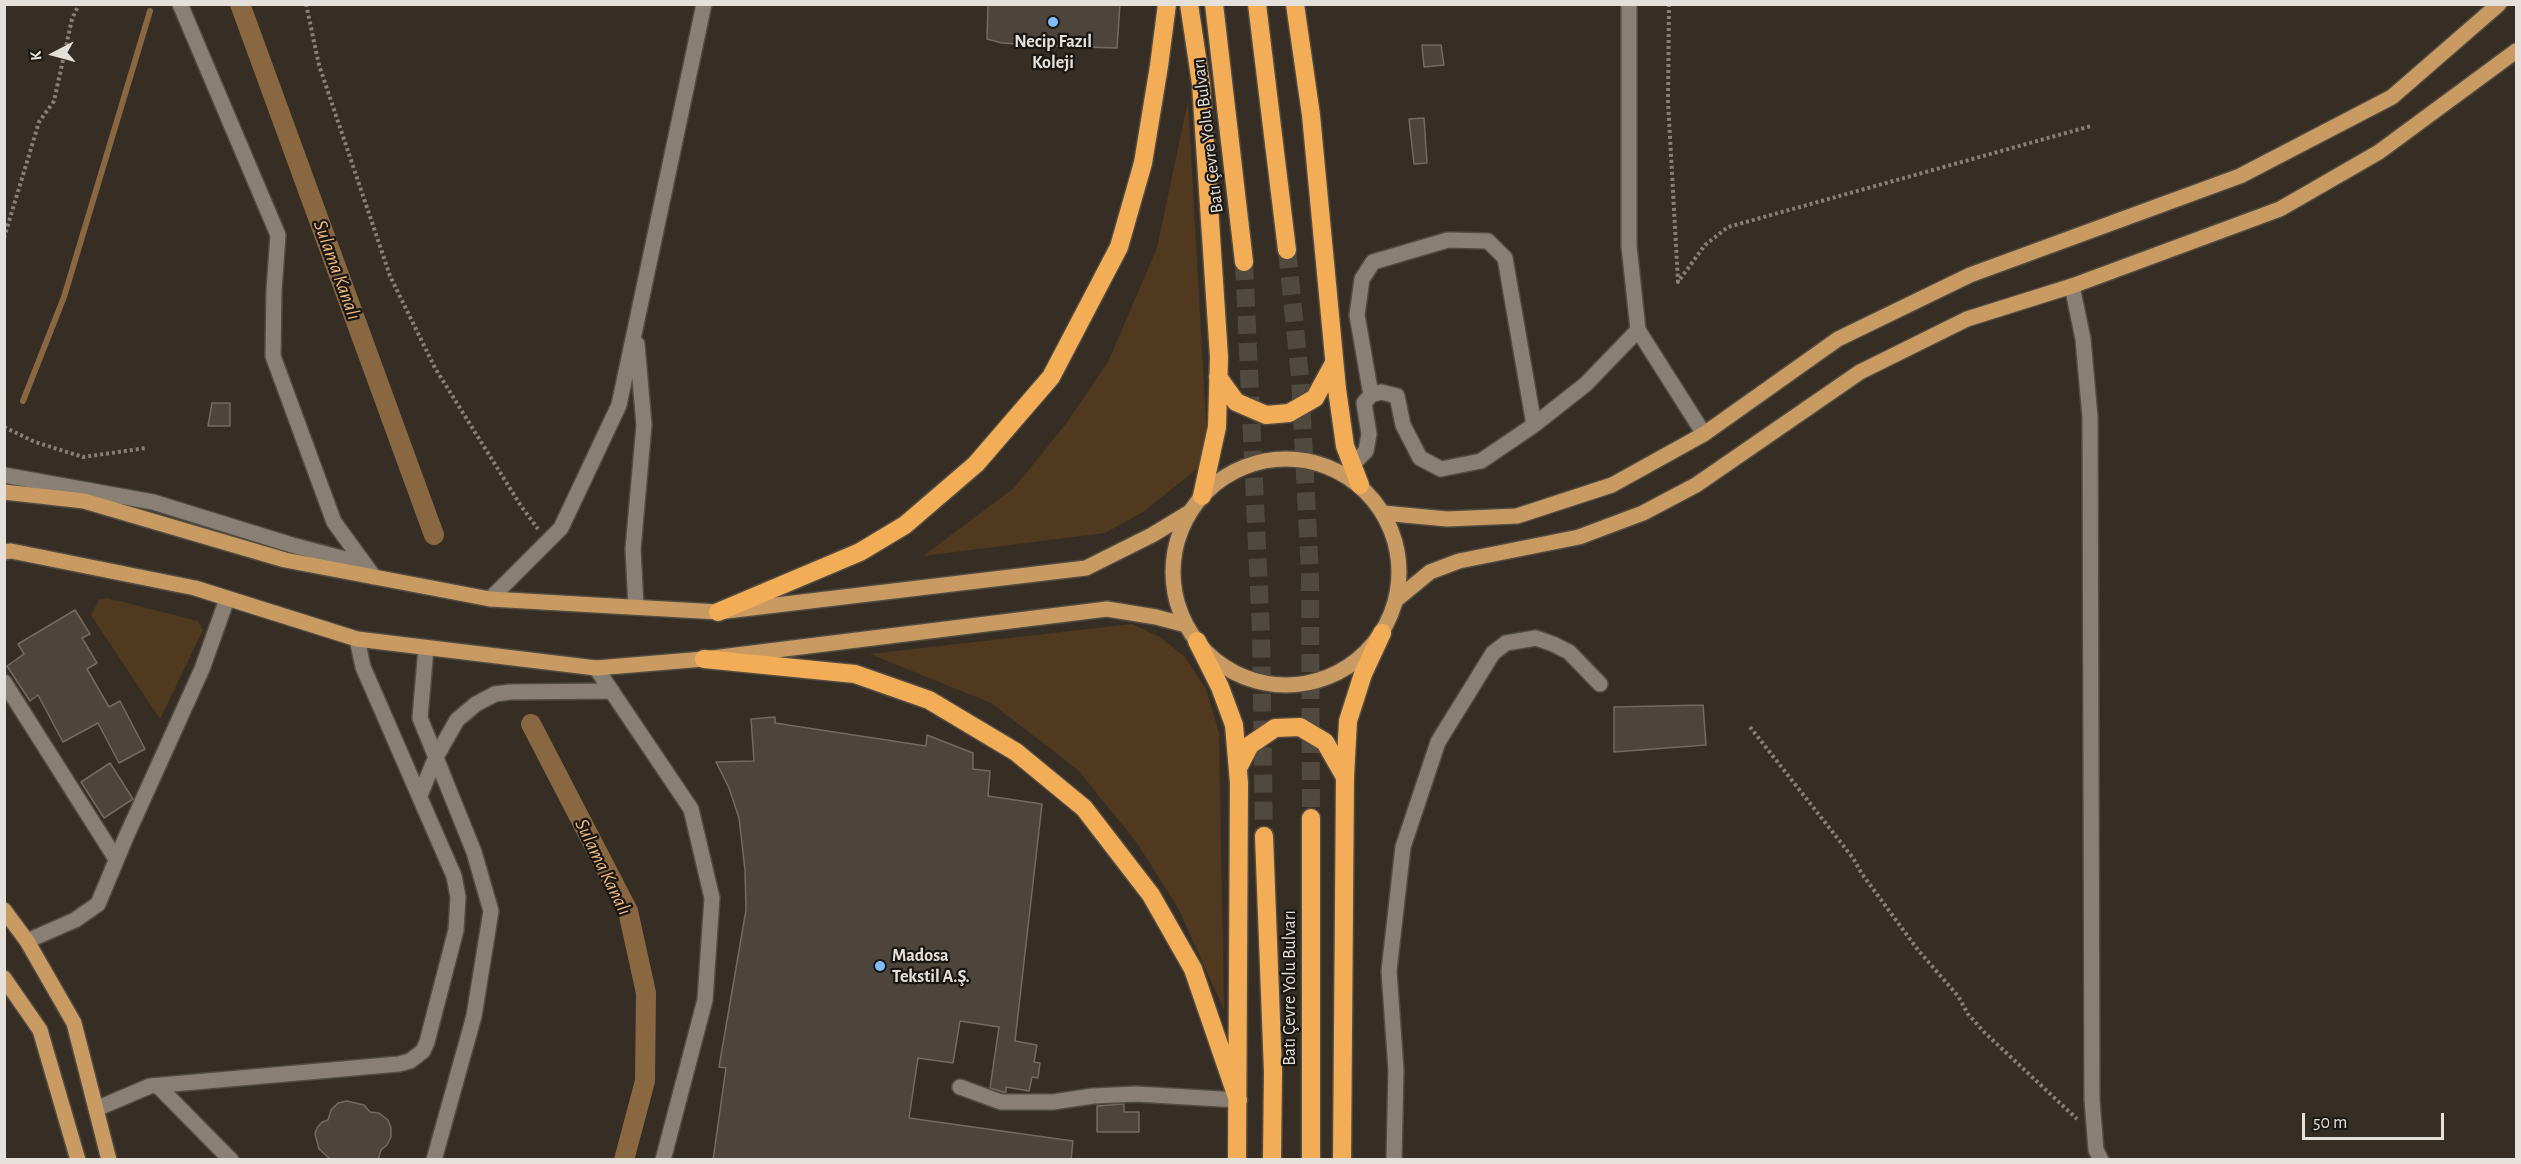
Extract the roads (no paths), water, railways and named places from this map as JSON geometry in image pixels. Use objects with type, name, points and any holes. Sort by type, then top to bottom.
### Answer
[{"type":"highway","points":[[718,612],[860,552],[905,525],[976,464],[1051,377],[1119,247],[1143,164],[1167,4]]},
{"type":"highway","points":[[1189,4],[1201,84],[1219,357],[1217,427],[1202,496]]},
{"type":"highway","name":"Batı Çevre Yolu Bulvarı","points":[[1214,4],[1244,262]]},
{"type":"highway","points":[[1257,4],[1287,250]]},
{"type":"highway","points":[[1295,4],[1311,115],[1334,363],[1345,446],[1360,485]]},
{"type":"highway","points":[[1218,377],[1236,402],[1266,415],[1289,412],[1315,398],[1334,363]]},
{"type":"highway","points":[[1342,1160],[1345,777],[1348,721],[1363,674],[1382,633]]},
{"type":"highway","points":[[1197,641],[1220,687],[1234,725],[1238,768],[1238,1160]]},
{"type":"highway","points":[[704,659],[855,674],[929,700],[1016,752],[1084,808],[1151,895],[1193,969],[1238,1100]]},
{"type":"highway","points":[[1238,768],[1250,745],[1275,728],[1300,727],[1324,742],[1345,777]]},
{"type":"highway","name":"Batı Çevre Yolu Bulvarı","points":[[1311,818],[1311,1160]]},
{"type":"highway","name":"Batı Çevre Yolu Bulvarı","points":[[1264,836],[1273,1072],[1272,1160]]},
{"type":"main road","points":[[1383,513],[1447,519],[1517,516],[1612,485],[1704,434],[1838,339],[1868,324],[1970,274],[2240,176],[2392,97],[2499,4]]},
{"type":"main road","points":[[1396,600],[1430,572],[1459,561],[1579,537],[1643,513],[1696,484],[1860,372],[1967,319],[2072,286],[2280,209],[2379,152],[2516,51]]},
{"type":"main road","points":[[1296,458],[1330,467],[1360,485],[1383,513],[1395,540],[1400,570],[1396,600],[1382,633],[1358,660],[1327,678],[1292,685],[1256,681],[1223,666],[1197,641],[1186,625],[1176,597],[1173,568],[1178,539],[1190,512],[1202,496],[1229,474],[1261,461],[1296,458]]},
{"type":"main road","points":[[4,492],[84,501],[285,560],[490,599],[718,612],[1086,568],[1152,535],[1190,512]]},
{"type":"main road","points":[[4,552],[11,551],[195,588],[357,639],[597,668],[704,659],[1107,609],[1156,617],[1186,625]]},
{"type":"main road","points":[[4,910],[27,941],[74,1023],[110,1160]]},
{"type":"main road","points":[[4,978],[40,1030],[78,1160]]},
{"type":"street","points":[[180,4],[278,235],[273,356],[334,522],[374,576]]},
{"type":"street","points":[[490,599],[561,528],[619,405],[704,4]]},
{"type":"street","points":[[1629,4],[1629,246],[1638,330],[1704,434]]},
{"type":"street","points":[[1371,395],[1357,315],[1362,279],[1373,262],[1448,240],[1488,241],[1505,258],[1534,425]]},
{"type":"street","points":[[2072,286],[2083,339],[2091,452],[2092,1100],[2097,1151]]},
{"type":"street","points":[[635,329],[644,425],[633,549],[636,607]]},
{"type":"street","points":[[1352,465],[1366,451],[1369,434],[1364,404],[1371,395],[1381,392],[1396,396],[1403,425],[1420,459],[1441,469],[1481,461],[1534,425],[1586,384],[1638,330]]},
{"type":"street","points":[[4,475],[153,502],[292,545],[364,564]]},
{"type":"street","points":[[27,941],[75,920],[98,904],[202,669],[227,598]]},
{"type":"street","points":[[1394,1160],[1396,1070],[1389,971],[1403,847],[1438,741],[1493,653],[1506,643],[1536,638],[1553,644],[1569,652],[1600,684]]},
{"type":"street","points":[[96,1109],[150,1086],[399,1064],[418,1057],[427,1042],[456,930],[458,897],[454,876],[363,667],[357,639]]},
{"type":"street","points":[[426,648],[420,718],[474,852],[491,911],[474,1016],[434,1160]]},
{"type":"street","points":[[597,668],[691,809],[712,898],[705,1000],[663,1160]]},
{"type":"street","points":[[4,682],[116,860]]},
{"type":"street","points":[[420,795],[436,757],[457,720],[476,704],[495,694],[612,691]]},
{"type":"street","points":[[158,1086],[231,1160]]},
{"type":"street","points":[[960,1087],[1001,1102],[1053,1102],[1093,1096],[1136,1094],[1238,1100]]},
{"type":"waterway","name":"Sulama Kanalı","points":[[240,4],[434,535]]},
{"type":"waterway","points":[[23,401],[64,297],[150,11]]},
{"type":"waterway","name":"Sulama Kanalı","points":[[531,724],[628,911],[646,993],[645,1081],[624,1160]]},
{"type":"tunnel","points":[[1287,250],[1300,377],[1310,574],[1311,818]]},
{"type":"tunnel","points":[[1244,262],[1261,633],[1264,836]]},
{"type":"place","name":"Necip Fazıl Koleji","points":[[1053,22]]},
{"type":"place","name":"Madosa Tekstil A.Ş.","points":[[880,966]]}]
